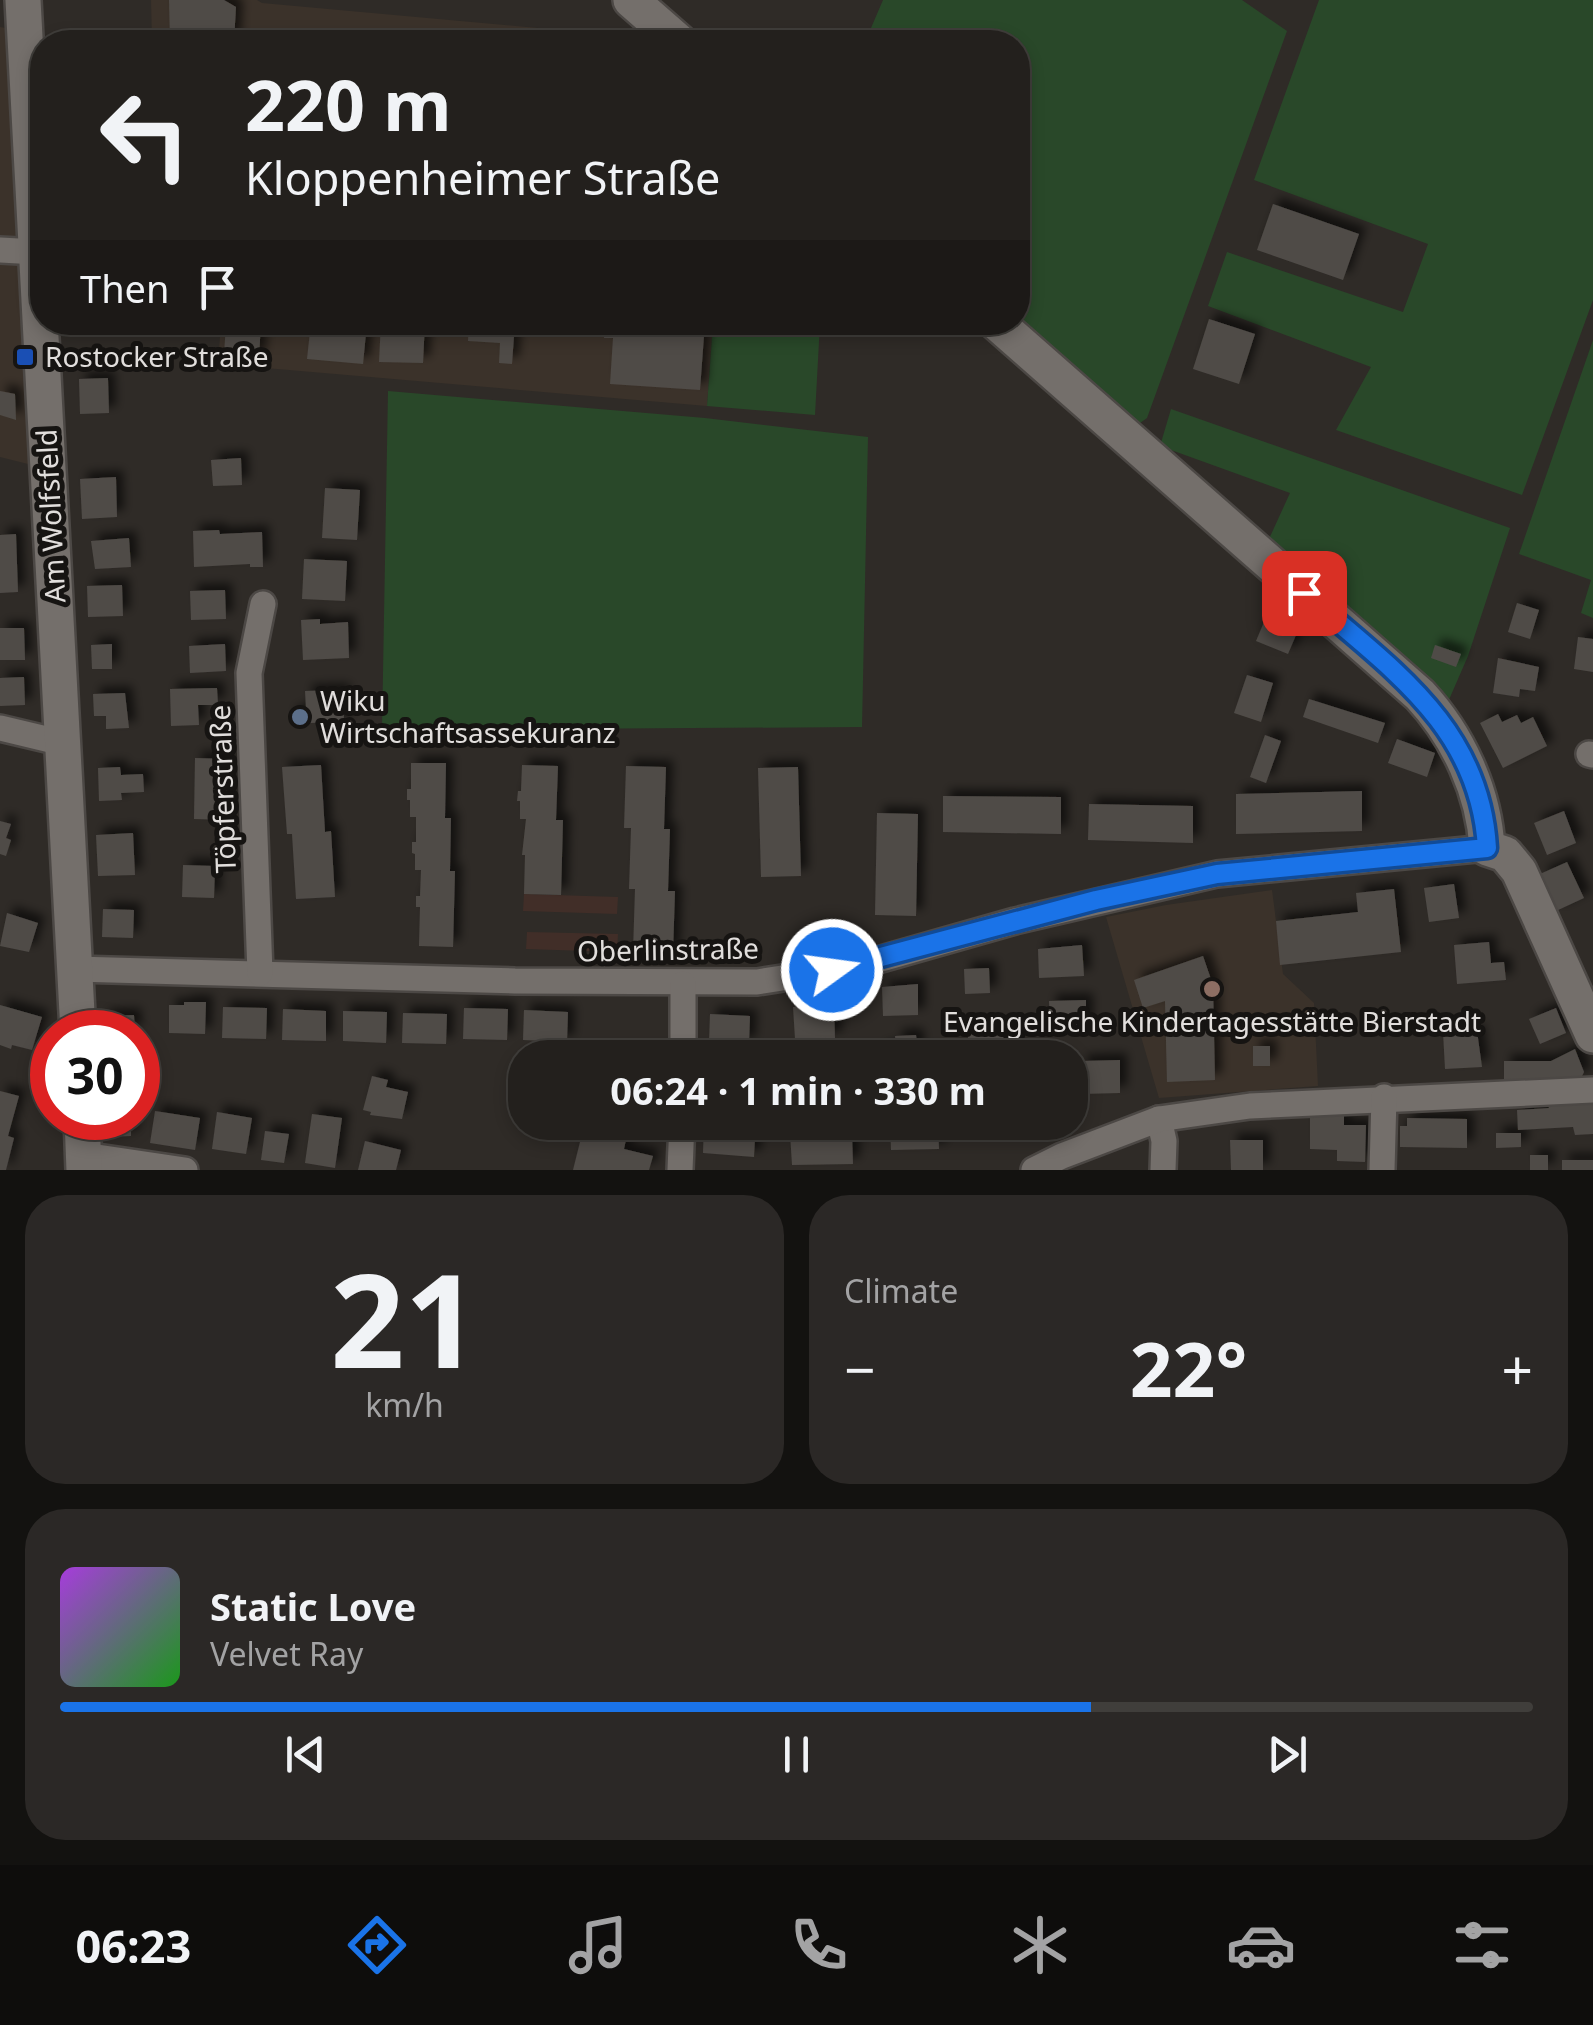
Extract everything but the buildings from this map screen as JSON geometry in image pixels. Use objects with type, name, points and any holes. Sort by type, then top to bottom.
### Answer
[{"type":"street","points":[[630,0],[660,30]]},
{"type":"street","name":"Am Wolfsfeld","points":[[16,14],[30,92]]},
{"type":"street","points":[[0,250],[30,252]]},
{"type":"street","name":"Am Wolfsfeld","points":[[41,335],[77,1010]]},
{"type":"street","points":[[1011,335],[1439,715],[1482,806],[1487,848],[1505,854],[1519,871],[1593,1036]]},
{"type":"street","name":"Töpferstraße","points":[[260,973],[249,673],[262,604]]},
{"type":"street","points":[[0,728],[63,743]]},
{"type":"street","name":"Oberlinstraße","points":[[74,969],[683,984],[757,982],[852,968],[1015,921],[1217,874],[1487,848]]},
{"type":"street","points":[[683,984],[683,1040]]},
{"type":"street","points":[[1034,1170],[1159,1119],[1250,1106],[1384,1097],[1593,1090]]},
{"type":"street","points":[[1382,1170],[1384,1097]]},
{"type":"street","points":[[1159,1119],[1164,1141],[1163,1170]]},
{"type":"street","points":[[684,1140],[686,1169]]},
{"type":"street","points":[[84,1163],[185,1170]]},
{"type":"shaded area","points":[[151,0],[257,0],[559,30],[152,30]]},
{"type":"shaded area","points":[[0,27],[6,28],[28,464],[0,457]]},
{"type":"shaded area","points":[[220,335],[712,335],[707,406],[218,364]]},
{"type":"shaded area","name":"Evangelische Kindertagesstätte Bierstadt","points":[[1272,890],[1283,974],[1314,1003],[1318,1086],[1159,1098],[1106,917]]},
{"type":"shaded area","points":[[524,894],[618,897],[617,914],[523,911]]},
{"type":"shaded area","points":[[527,932],[618,934],[617,952],[526,949]]},
{"type":"green space","points":[[883,0],[1242,0],[1287,31],[1147,418],[1140,423],[1129,424],[1030,333],[1030,30],[870,30]]},
{"type":"green space","points":[[1319,0],[1593,0],[1593,300],[1522,495],[1336,430],[1371,367],[1208,306],[1227,252],[1403,312],[1428,244],[1254,180]]},
{"type":"green space","points":[[712,335],[819,335],[815,415],[707,406]]},
{"type":"green space","points":[[1593,340],[1593,618],[1581,613],[1591,580],[1519,554]]},
{"type":"green space","points":[[388,391],[705,418],[868,437],[862,727],[382,730]]},
{"type":"green space","points":[[1171,409],[1510,528],[1468,656],[1448,702],[1268,541],[1290,493],[1160,446]]},
{"type":"place","name":"Rostocker Straße","points":[[25,357]]},
{"type":"place","name":"Wiku Wirtschaftsassekuranz","points":[[300,717]]},
{"type":"place","name":"Evangelische Kindertagesstätte Bierstadt","points":[[1212,989]]},
{"type":"route","points":[[832,970],[852,968],[1096,900],[1217,874],[1487,848],[1482,806],[1439,715],[1304,593]]}]
